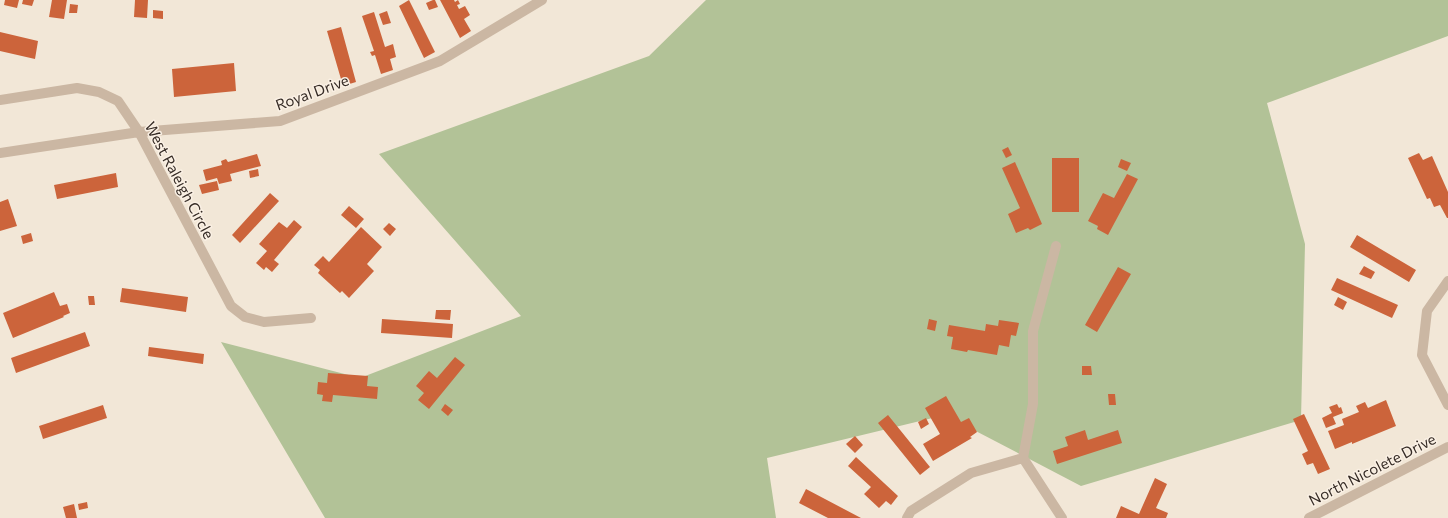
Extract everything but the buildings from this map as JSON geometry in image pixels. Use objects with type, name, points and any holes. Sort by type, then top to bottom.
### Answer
[{"type":"street","name":"Royal Drive","points":[[0,153],[139,132],[280,121],[440,61],[542,0]]},
{"type":"street","name":"West Raleigh Circle","points":[[0,100],[78,88],[99,92],[118,101],[139,132],[231,306],[245,317],[264,322],[311,318]]},
{"type":"street","points":[[1056,246],[1033,331],[1033,404],[1023,458],[1062,518]]},
{"type":"street","points":[[1448,281],[1427,311],[1422,355],[1448,405]]},
{"type":"street","name":"North Nicolete Drive","points":[[1309,518],[1448,447]]},
{"type":"street","points":[[907,518],[911,511],[971,473],[1023,458]]},
{"type":"green space","points":[[706,0],[1448,0],[1448,36],[1267,103],[1305,244],[1301,420],[1081,486],[945,415],[767,458],[776,518],[325,518],[221,342],[360,378],[521,316],[379,154],[649,56]]}]
